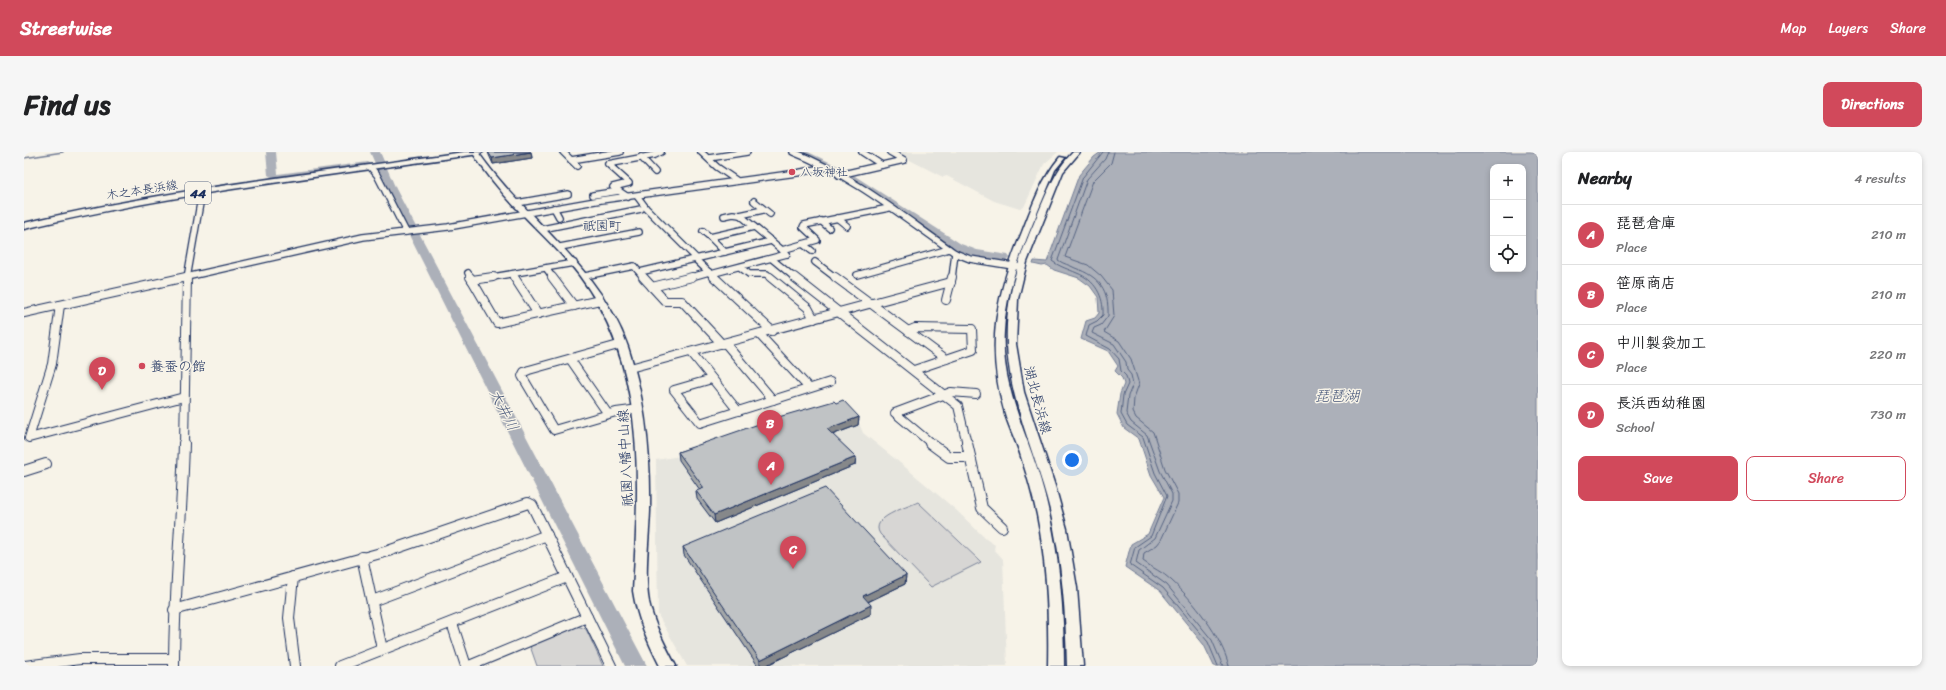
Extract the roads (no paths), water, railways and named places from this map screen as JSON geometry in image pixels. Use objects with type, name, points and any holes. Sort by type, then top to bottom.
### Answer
[{"type":"main road","name":"木之本長浜線","points":[[24,226],[108,207],[477,152]]},
{"type":"main road","name":"祇園八幡中山線","points":[[477,152],[485,168],[560,247],[584,276],[600,300],[622,344],[630,368],[639,409],[644,476],[640,591],[642,606],[649,630],[668,666]]},
{"type":"main road","name":"湖北長浜線","points":[[1069,152],[1052,170],[1017,267],[1011,318],[1010,342],[1017,391],[1025,420],[1056,510],[1071,600],[1075,666]]},
{"type":"main road","name":"湖北長浜線","points":[[1056,666],[1053,584],[1045,527],[1031,468],[1012,415],[1005,390],[1000,350],[1001,315],[1005,293],[1060,172],[1077,152]]},
{"type":"street","points":[[563,152],[577,166]]},
{"type":"street","points":[[571,160],[620,152]]},
{"type":"street","points":[[608,164],[661,152]]},
{"type":"street","points":[[701,152],[717,167],[736,180]]},
{"type":"street","points":[[708,158],[747,152]]},
{"type":"street","points":[[793,152],[841,174],[952,251],[970,259],[1017,267]]},
{"type":"street","points":[[862,152],[882,164]]},
{"type":"street","points":[[841,174],[904,160],[890,152]]},
{"type":"street","points":[[641,157],[655,172]]},
{"type":"street","points":[[604,160],[629,183],[613,187],[628,197]]},
{"type":"street","points":[[24,313],[363,237],[418,231],[554,208],[736,180],[797,173],[826,167]]},
{"type":"street","points":[[372,168],[407,232]]},
{"type":"street","points":[[593,195],[619,191]]},
{"type":"street","points":[[25,666],[56,661],[133,663],[173,662],[174,610],[183,480],[187,277],[202,192]]},
{"type":"street","points":[[517,203],[568,194]]},
{"type":"street","points":[[637,196],[646,208],[696,259],[772,331]]},
{"type":"street","points":[[754,200],[763,210],[770,214]]},
{"type":"street","points":[[554,208],[559,217]]},
{"type":"street","points":[[782,250],[817,239],[803,225],[889,208]]},
{"type":"street","points":[[542,229],[641,209]]},
{"type":"street","points":[[724,216],[733,214],[740,215],[763,210]]},
{"type":"street","points":[[652,287],[740,267],[788,254],[740,215]]},
{"type":"street","points":[[837,218],[848,226]]},
{"type":"street","points":[[821,221],[830,228]]},
{"type":"street","points":[[710,237],[754,227]]},
{"type":"street","points":[[703,231],[725,252]]},
{"type":"street","points":[[560,247],[639,232]]},
{"type":"street","points":[[640,272],[771,241]]},
{"type":"street","points":[[803,244],[812,251]]},
{"type":"street","points":[[856,275],[952,251]]},
{"type":"street","points":[[946,300],[951,282],[952,251]]},
{"type":"street","points":[[772,259],[841,312],[960,408],[982,508],[1002,527]]},
{"type":"street","points":[[815,262],[946,359]]},
{"type":"street","points":[[472,280],[574,263]]},
{"type":"street","points":[[584,276],[634,266],[665,301],[682,301],[724,344],[773,400]]},
{"type":"street","points":[[740,267],[749,274],[767,274],[808,308],[814,319]]},
{"type":"street","points":[[546,268],[574,306]]},
{"type":"street","points":[[468,273],[497,323],[600,300]]},
{"type":"street","points":[[512,274],[538,314]]},
{"type":"street","points":[[630,368],[951,282]]},
{"type":"street","points":[[26,439],[52,364],[60,305]]},
{"type":"street","points":[[908,331],[915,328],[972,329],[973,350],[914,370]]},
{"type":"street","points":[[759,334],[809,388]]},
{"type":"street","points":[[622,344],[528,370],[522,374],[552,429],[562,429],[608,414],[639,409]]},
{"type":"street","points":[[691,352],[738,411]]},
{"type":"street","points":[[570,359],[608,414]]},
{"type":"street","points":[[712,379],[674,390],[700,424],[830,382]]},
{"type":"street","points":[[970,457],[949,457],[943,454],[895,413],[951,392],[976,394]]},
{"type":"street","points":[[26,439],[184,397]]},
{"type":"street","points":[[24,471],[46,464]]},
{"type":"street","points":[[174,610],[362,558],[525,503],[532,505],[611,666]]},
{"type":"street","points":[[372,601],[547,535]]},
{"type":"street","points":[[362,558],[382,650]]},
{"type":"street","points":[[293,577],[289,618],[295,666]]},
{"type":"street","points":[[340,666],[568,577]]},
{"type":"street","points":[[452,623],[468,666],[587,617]]},
{"type":"water","name":"琵琶湖","points":[[1101,152],[1538,152],[1538,666],[1214,666],[1204,645],[1160,591],[1125,567],[1131,544],[1148,534],[1164,497],[1151,475],[1139,439],[1124,428],[1117,414],[1120,394],[1124,384],[1122,378],[1115,371],[1118,366],[1108,351],[1081,339],[1086,321],[1095,318],[1099,313],[1098,297],[1090,286],[1079,278],[1054,270],[1047,265],[1042,266],[1033,264],[1034,261],[1047,262],[1079,175],[1094,157]]},
{"type":"waterway","points":[[24,158],[63,152]]},
{"type":"waterway","points":[[271,152],[273,175],[276,177],[368,165]]},
{"type":"waterway","name":"大井川","points":[[375,152],[391,189],[636,666]]},
{"type":"waterway","points":[[800,152],[853,178],[948,242],[974,253],[1004,258]]},
{"type":"place","name":"八坂神社","points":[[792,172]]},
{"type":"place","name":"養蚕の館","points":[[142,366]]},
{"type":"place","name":"長浜西幼稚園","points":[[102,390]]},
{"type":"place","name":"笹原商店","points":[[770,443]]},
{"type":"place","name":"琵琶倉庫","points":[[771,485]]},
{"type":"place","name":"中川製袋加工","points":[[793,569]]},
{"type":"district","name":"祇園町","points":[[602,225]]}]
